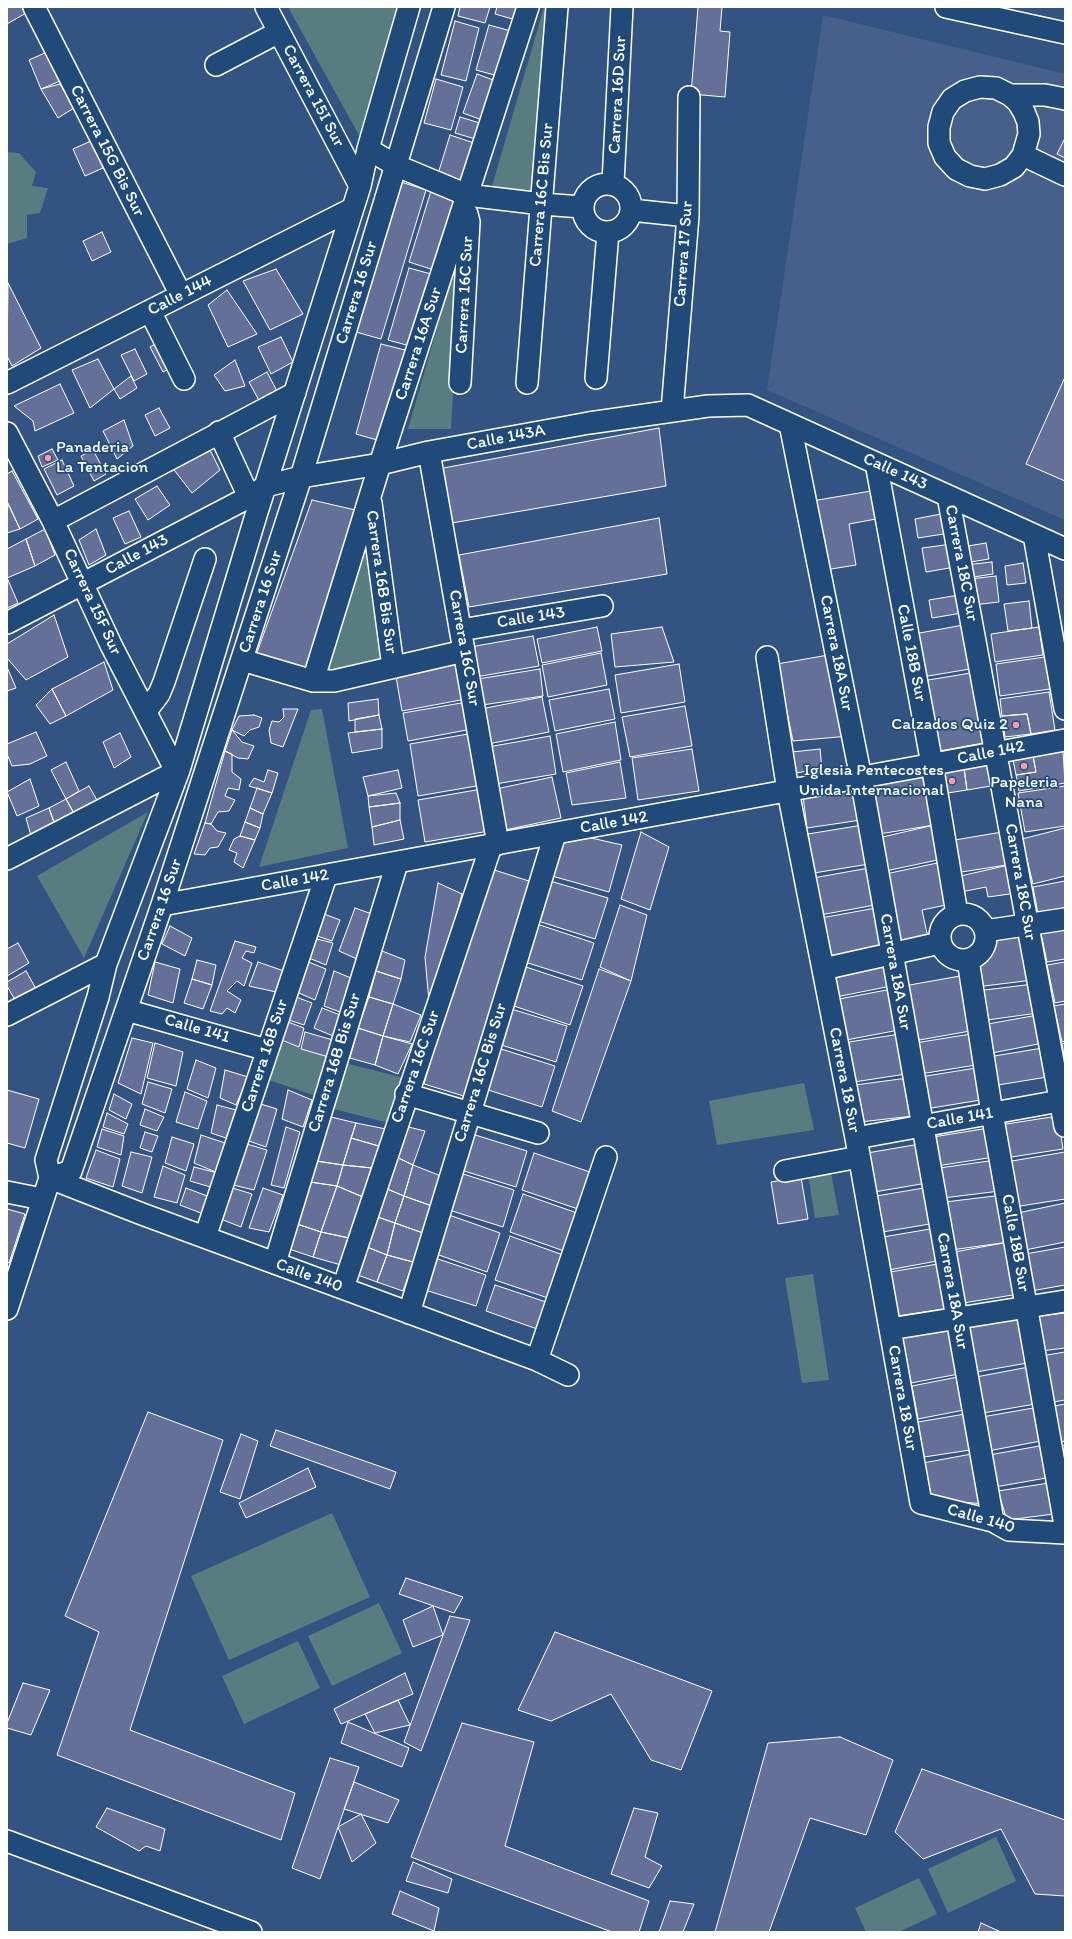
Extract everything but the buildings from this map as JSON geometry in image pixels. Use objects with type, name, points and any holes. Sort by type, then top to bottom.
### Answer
[{"type":"street","name":"Carrera 15G Bis Sur","points":[[34,7],[181,295]]},
{"type":"street","name":"Carrera 15I Sur","points":[[266,7],[360,186]]},
{"type":"street","name":"Carrera 16 Sur","points":[[409,7],[368,149],[360,186],[177,771],[106,964],[98,997],[46,1160],[50,1178],[71,1171],[162,905],[301,477],[444,7]]},
{"type":"street","name":"Carrera 16A Sur","points":[[313,681],[380,464],[528,7]]},
{"type":"street","name":"Carrera 16C Bis Sur","points":[[527,383],[557,7]]},
{"type":"street","name":"Carrera 16D Sur","points":[[613,183],[622,7]]},
{"type":"street","points":[[946,7],[1065,33]]},
{"type":"street","points":[[216,65],[279,32]]},
{"type":"street","points":[[980,87],[996,88],[1010,95],[1021,107],[1028,122],[1029,134],[1024,155],[1014,167],[1000,175],[985,178],[970,176],[956,169],[945,157],[939,143],[938,127],[943,112],[952,99],[965,91],[980,87]]},
{"type":"street","points":[[1010,95],[1045,95],[1065,99]]},
{"type":"street","name":"Carrera 17 Sur","points":[[672,411],[688,216],[689,97]]},
{"type":"street","points":[[368,149],[464,202],[542,204],[582,207]]},
{"type":"street","points":[[1024,155],[1065,175]]},
{"type":"street","points":[[613,183],[625,190],[632,203],[630,217],[622,228],[608,232],[594,229],[585,219],[582,207],[588,192],[599,184],[613,183]]},
{"type":"street","name":"Carrera 16C Sur","points":[[460,383],[469,222],[464,202]]},
{"type":"street","name":"Calle 144","points":[[7,383],[352,209]]},
{"type":"street","points":[[631,210],[688,216]]},
{"type":"street","points":[[596,378],[608,232]]},
{"type":"street","points":[[150,311],[184,379]]},
{"type":"street","points":[[53,521],[295,393]]},
{"type":"street","name":"Calle 143A","points":[[266,486],[301,477],[380,464],[429,452],[589,423],[708,406],[748,405]]},
{"type":"street","name":"Calle 143","points":[[748,405],[1065,549]]},
{"type":"street","name":"Carrera 18A Sur","points":[[790,424],[861,778],[993,1521]]},
{"type":"street","points":[[219,432],[249,497]]},
{"type":"street","name":"Carrera 15F Sur","points":[[7,433],[84,583],[111,645],[177,771]]},
{"type":"street","name":"Carrera 16C Sur","points":[[342,1288],[406,1094],[494,845],[461,630],[429,452]]},
{"type":"street","name":"Calle 18B Sur","points":[[876,463],[932,764],[957,914]]},
{"type":"street","name":"Calle 143","points":[[7,623],[249,497],[266,486]]},
{"type":"street","name":"Carrera 16B Bis Sur","points":[[370,496],[393,667]]},
{"type":"street","name":"Carrera 18C Sur","points":[[948,496],[997,752],[1027,924],[1063,1100],[1065,1126]]},
{"type":"street","points":[[1034,535],[1065,710]]},
{"type":"street","points":[[146,711],[159,694],[164,682],[205,559]]},
{"type":"street","name":"Calle 143","points":[[461,630],[602,606]]},
{"type":"street","points":[[242,660],[313,681],[334,681],[464,651]]},
{"type":"street","name":"Carrera 18 Sur","points":[[767,657],[788,791],[857,1148],[921,1503]]},
{"type":"street","name":"Calle 142","points":[[162,905],[1065,740]]},
{"type":"street","points":[[7,859],[177,771]]},
{"type":"street","name":"Carrera 16C Bis Sur","points":[[409,1313],[469,1112],[555,834]]},
{"type":"street","name":"Carrera 16B Bis Sur","points":[[275,1263],[397,863]]},
{"type":"street","name":"Carrera 16B Sur","points":[[205,1237],[326,876]]},
{"type":"street","points":[[957,914],[966,914],[975,917],[981,922],[985,931],[986,940],[983,949],[977,956],[968,960],[959,960],[950,957],[944,951],[940,943],[939,934],[942,925],[948,918],[957,914]]},
{"type":"street","points":[[985,931],[1065,919]]},
{"type":"street","points":[[823,969],[940,943]]},
{"type":"street","name":"Calle 18B Sur","points":[[968,960],[992,1113],[1065,1525]]},
{"type":"street","points":[[7,1015],[106,964]]},
{"type":"street","name":"Calle 141","points":[[126,1010],[267,1050]]},
{"type":"street","points":[[406,1094],[538,1133]]},
{"type":"street","name":"Calle 141","points":[[785,1171],[923,1126],[1063,1100]]},
{"type":"street","points":[[537,1360],[606,1158]]},
{"type":"street","points":[[7,1310],[50,1178]]},
{"type":"street","name":"Calle 140","points":[[50,1178],[537,1360],[568,1375]]},
{"type":"street","points":[[7,1192],[42,1199]]},
{"type":"street","points":[[890,1329],[1065,1301]]},
{"type":"street","name":"Calle 140","points":[[921,1503],[993,1521],[1009,1530],[1065,1533]]},
{"type":"street","points":[[7,1840],[251,1932]]},
{"type":"shaded area","points":[[823,15],[1065,74],[1065,520],[767,390]]},
{"type":"green space","points":[[288,7],[397,7],[365,146]]},
{"type":"green space","points":[[544,7],[548,7],[541,202],[490,193]]},
{"type":"green space","points":[[7,152],[19,153],[36,172],[32,186],[48,188],[40,213],[27,215],[27,238],[7,244]]},
{"type":"green space","points":[[461,245],[451,429],[408,429]]},
{"type":"green space","points":[[369,524],[386,663],[323,674]]},
{"type":"green space","points":[[322,709],[348,848],[259,867],[311,710]]},
{"type":"green space","points":[[148,812],[84,958],[37,876]]},
{"type":"green space","points":[[273,1039],[332,1058],[319,1097],[260,1077]]},
{"type":"green space","points":[[345,1063],[404,1078],[392,1124],[334,1109]]},
{"type":"green space","points":[[804,1083],[814,1130],[717,1145],[709,1101]]},
{"type":"green space","points":[[831,1173],[839,1215],[815,1218],[808,1174]]},
{"type":"green space","points":[[813,1274],[829,1380],[802,1383],[785,1278]]},
{"type":"green space","points":[[332,1513],[370,1597],[229,1660],[191,1576]]},
{"type":"green space","points":[[379,1603],[402,1653],[332,1686],[308,1636]]},
{"type":"green space","points":[[298,1641],[320,1688],[244,1724],[222,1676]]},
{"type":"green space","points":[[996,1837],[1016,1881],[948,1913],[928,1869]]},
{"type":"green space","points":[[919,1878],[937,1914],[899,1932],[866,1932],[855,1908]]},
{"type":"place","name":"Panaderia La Tentacion","points":[[48,458]]},
{"type":"place","name":"Calzados Quiz 2","points":[[1016,725]]},
{"type":"place","name":"Papeleria Nana","points":[[1024,766]]},
{"type":"place","name":"Iglesia Pentecostes Unida Internacional","points":[[952,781]]}]
